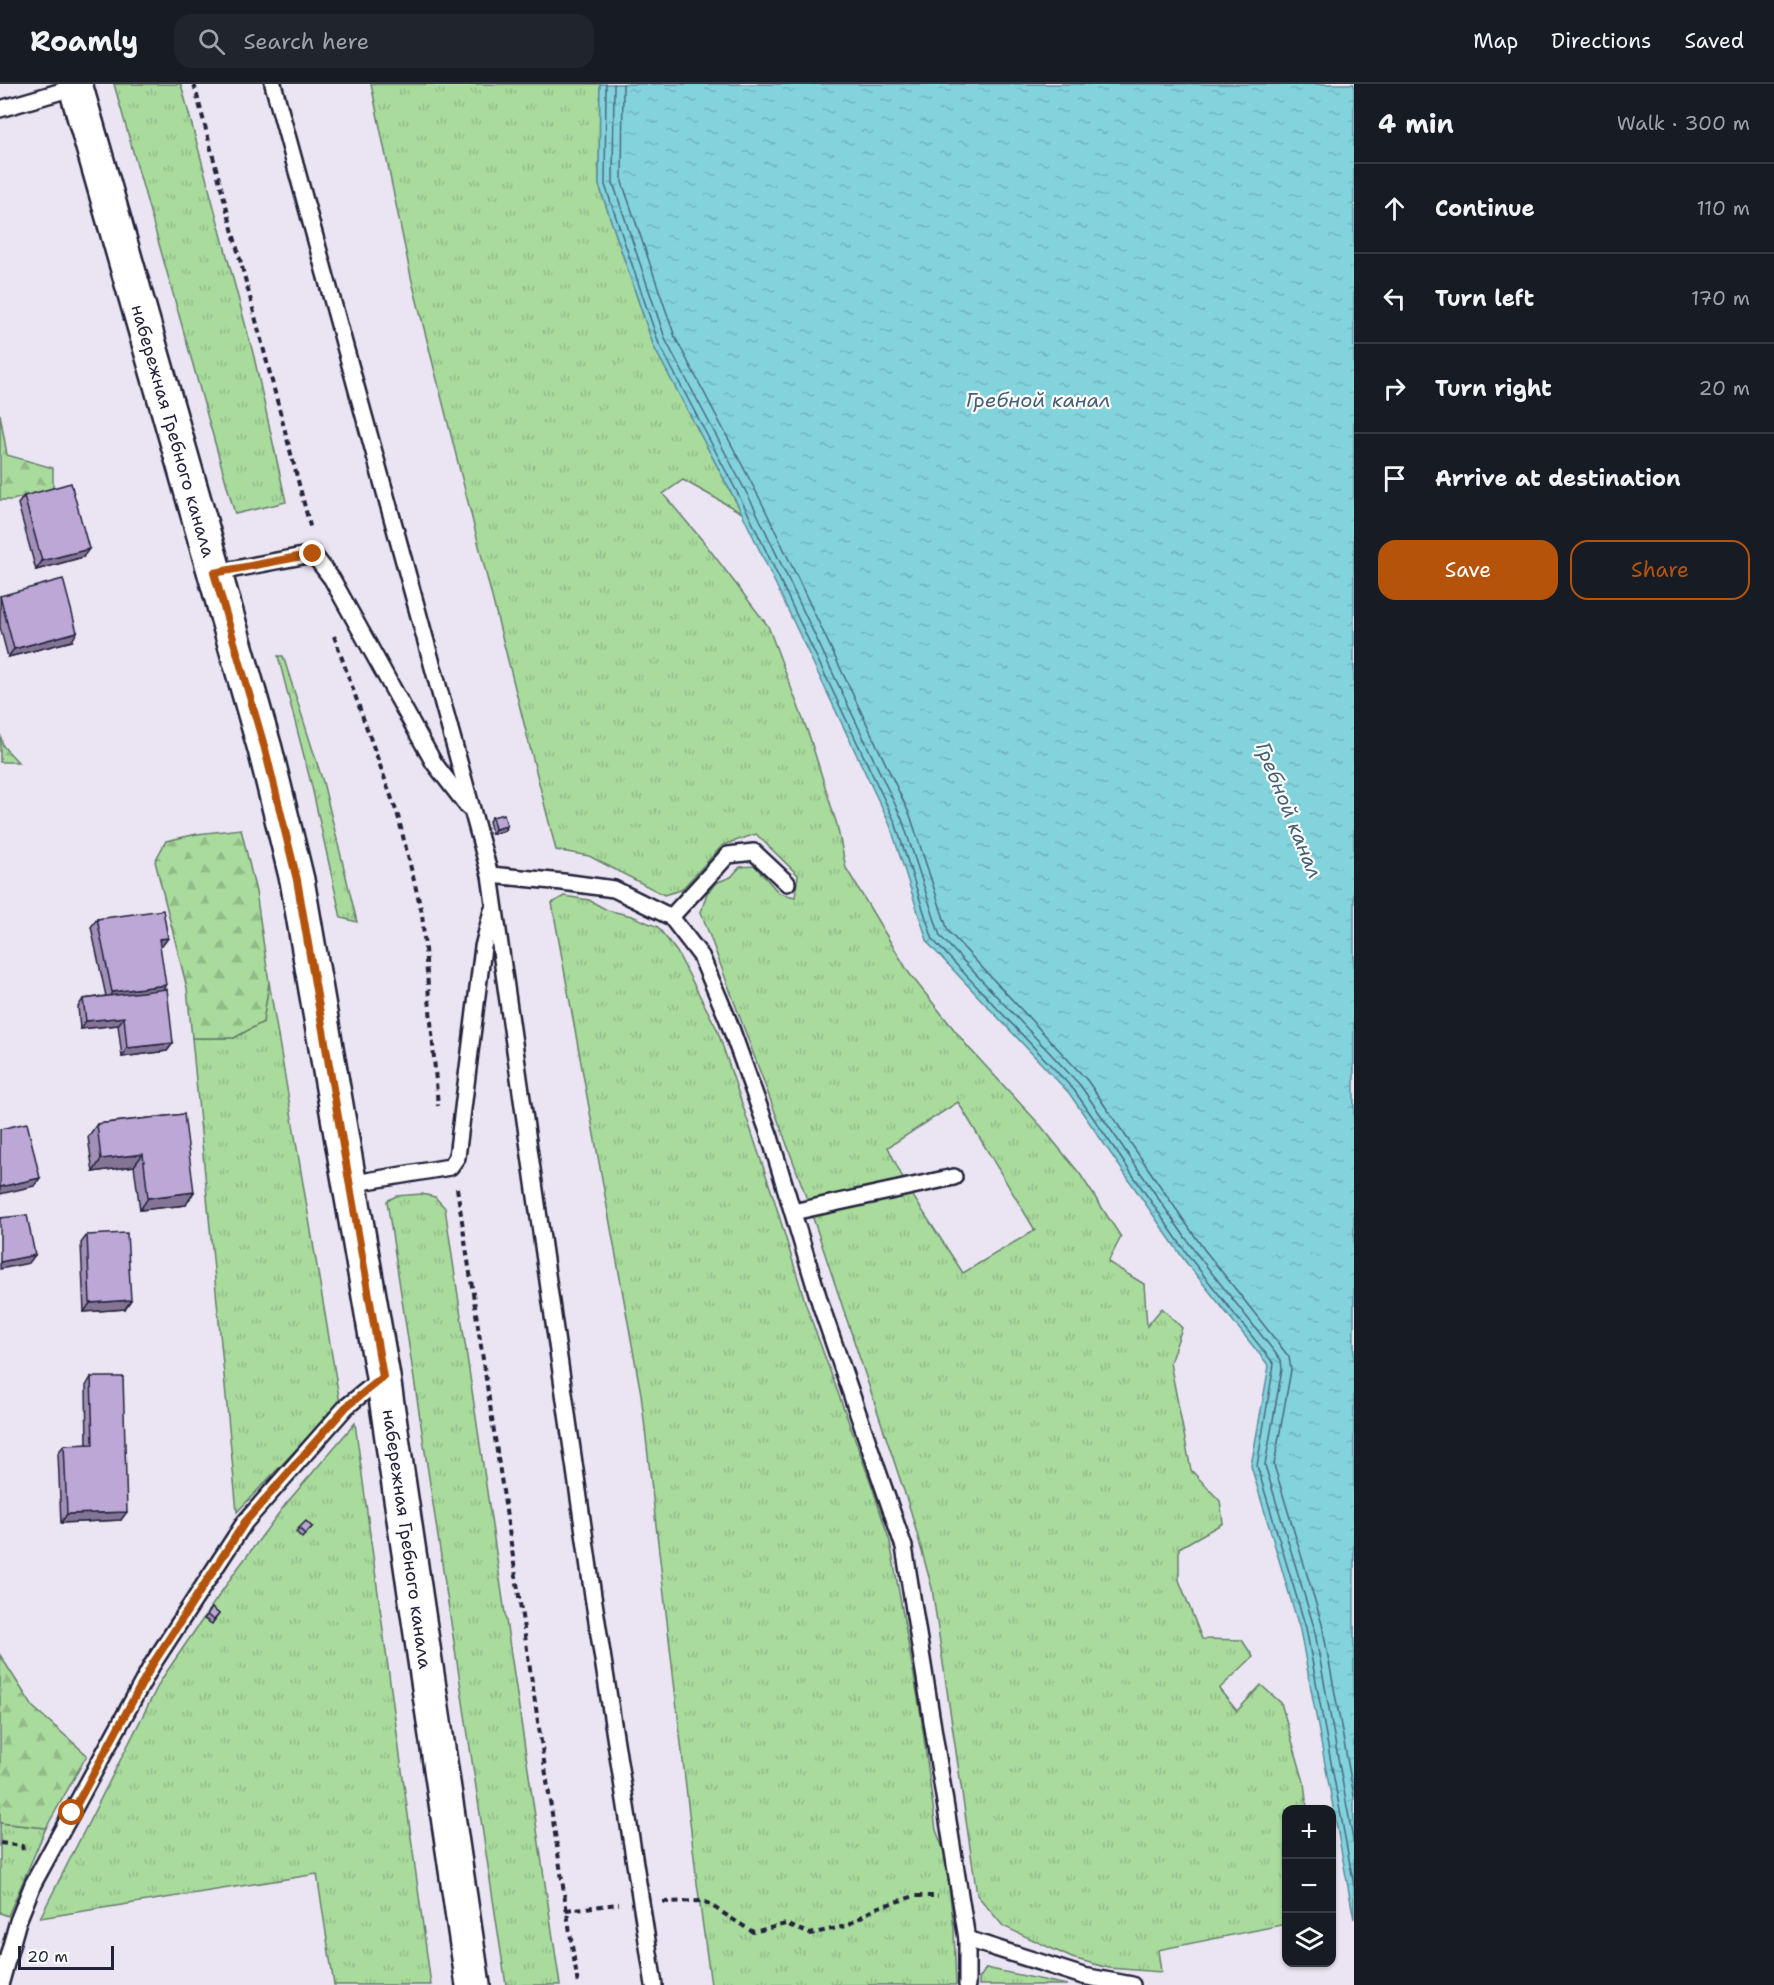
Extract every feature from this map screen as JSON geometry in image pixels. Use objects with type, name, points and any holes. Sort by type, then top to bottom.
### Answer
[{"type":"street","name":"набережная Гребного канала","points":[[76,85],[265,749],[297,880],[383,1377],[473,1985]]},
{"type":"lane","points":[[273,84],[490,875],[593,1596],[654,1985]]},
{"type":"lane","points":[[0,109],[76,85]]},
{"type":"lane","points":[[214,573],[313,554],[332,579],[434,763],[473,814]]},
{"type":"lane","points":[[671,917],[728,855],[754,852],[787,883]]},
{"type":"lane","points":[[490,875],[614,889],[671,917],[700,956],[728,1020],[770,1137],[821,1306],[904,1547],[967,1939],[967,1985]]},
{"type":"lane","points":[[349,1184],[450,1167],[456,1157],[483,947],[495,903]]},
{"type":"lane","points":[[793,1212],[954,1177]]},
{"type":"lane","points":[[0,1985],[18,1921],[33,1884],[152,1665],[245,1522],[346,1407],[383,1377]]},
{"type":"lane","points":[[967,1939],[1083,1976],[1132,1985]]},
{"type":"path","points":[[194,84],[313,536],[313,554]]},
{"type":"path","points":[[332,632],[398,816],[422,913],[438,1111]]},
{"type":"path","points":[[450,1167],[456,1183],[578,1985]]},
{"type":"path","points":[[0,1843],[22,1846]]},
{"type":"path","points":[[704,1900],[753,1932],[786,1924],[810,1934],[846,1926],[876,1908],[915,1896],[960,1896]]},
{"type":"green space","points":[[114,84],[181,84],[254,357],[286,502],[235,514]]},
{"type":"green space","points":[[371,84],[600,84],[599,185],[654,347],[742,513],[683,480],[663,494],[703,541],[768,626],[810,738],[837,825],[846,868],[909,973],[968,1047],[1041,1126],[1080,1174],[1121,1237],[1108,1262],[1144,1284],[1147,1326],[1162,1308],[1182,1328],[1170,1363],[1191,1470],[1220,1501],[1223,1523],[1179,1548],[1179,1580],[1202,1639],[1242,1640],[1253,1657],[1219,1689],[1237,1711],[1261,1685],[1281,1703],[1304,1782],[1307,1805],[1282,1805],[1282,1925],[1158,1950],[1161,1972],[1109,1968],[1072,1958],[1003,1926],[977,1895],[932,1588],[911,1512],[803,1188],[701,912],[707,893],[718,882],[731,877],[740,867],[755,866],[779,893],[795,897],[798,875],[756,834],[723,845],[681,890],[664,895],[589,856],[556,850],[411,277]],"holes":[[[958,1102],[1035,1230],[963,1273],[907,1187],[888,1147]]]},
{"type":"green space","points":[[0,414],[7,455],[53,468],[53,489],[12,500],[0,500]]},
{"type":"green space","points":[[278,656],[283,656],[323,782],[357,922],[341,918],[312,787]]},
{"type":"green space","points":[[0,734],[3,746],[18,762],[0,762]]},
{"type":"green space","points":[[241,829],[256,892],[269,982],[263,1022],[234,1038],[192,1038],[187,988],[155,861],[166,841],[197,834]]},
{"type":"green space","points":[[564,896],[589,900],[607,910],[632,916],[658,927],[677,952],[717,1029],[774,1199],[806,1305],[890,1542],[921,1715],[936,1830],[945,1854],[954,1929],[956,1985],[711,1985],[697,1883],[641,1394],[552,903]]},
{"type":"green space","points":[[269,982],[340,1403],[237,1512],[192,1038],[234,1038],[263,1022]]},
{"type":"green space","points":[[422,1194],[435,1197],[445,1208],[560,1985],[506,1985],[387,1201],[396,1196]]},
{"type":"green space","points":[[355,1423],[431,1985],[334,1985],[317,1874],[40,1918],[161,1680],[235,1572],[285,1505]]},
{"type":"green space","points":[[0,1655],[33,1707],[87,1755],[46,1828],[0,1823]]},
{"type":"green space","points":[[0,1823],[46,1828],[8,1916],[0,1913]]},
{"type":"green space","points":[[986,1968],[1067,1985],[979,1985],[979,1979]]},
{"type":"water","name":"Гребной канал","points":[[600,84],[1354,84],[1354,1919],[1336,1823],[1336,1805],[1333,1805],[1300,1630],[1251,1466],[1269,1366],[1185,1261],[1069,1093],[928,943],[890,825],[742,513],[654,347],[599,185]]},
{"type":"building","points":[[71,483],[89,549],[42,561],[24,496]]},
{"type":"building","points":[[63,579],[77,632],[14,649],[0,596]]},
{"type":"building","points":[[504,814],[507,826],[495,829],[492,817]]},
{"type":"building","points":[[163,910],[168,938],[159,939],[166,985],[112,992],[97,919]]},
{"type":"building","points":[[167,989],[173,1043],[127,1048],[124,1017],[86,1021],[83,999]]},
{"type":"building","points":[[184,1114],[194,1192],[148,1198],[143,1154],[101,1159],[97,1124]]},
{"type":"building","points":[[27,1123],[40,1178],[0,1187],[0,1129]]},
{"type":"building","points":[[27,1215],[35,1255],[0,1262],[0,1218]]},
{"type":"building","points":[[127,1233],[131,1300],[90,1303],[87,1235]]},
{"type":"building","points":[[91,1377],[123,1377],[127,1512],[67,1514],[64,1445],[93,1444]]},
{"type":"building","points":[[306,1521],[312,1527],[305,1534],[299,1528]]},
{"type":"building","points":[[212,1608],[219,1614],[214,1620],[207,1615]]},
{"type":"route","points":[[72,1813],[152,1665],[245,1522],[346,1407],[383,1377],[297,880],[265,749],[214,573],[313,554]]}]
